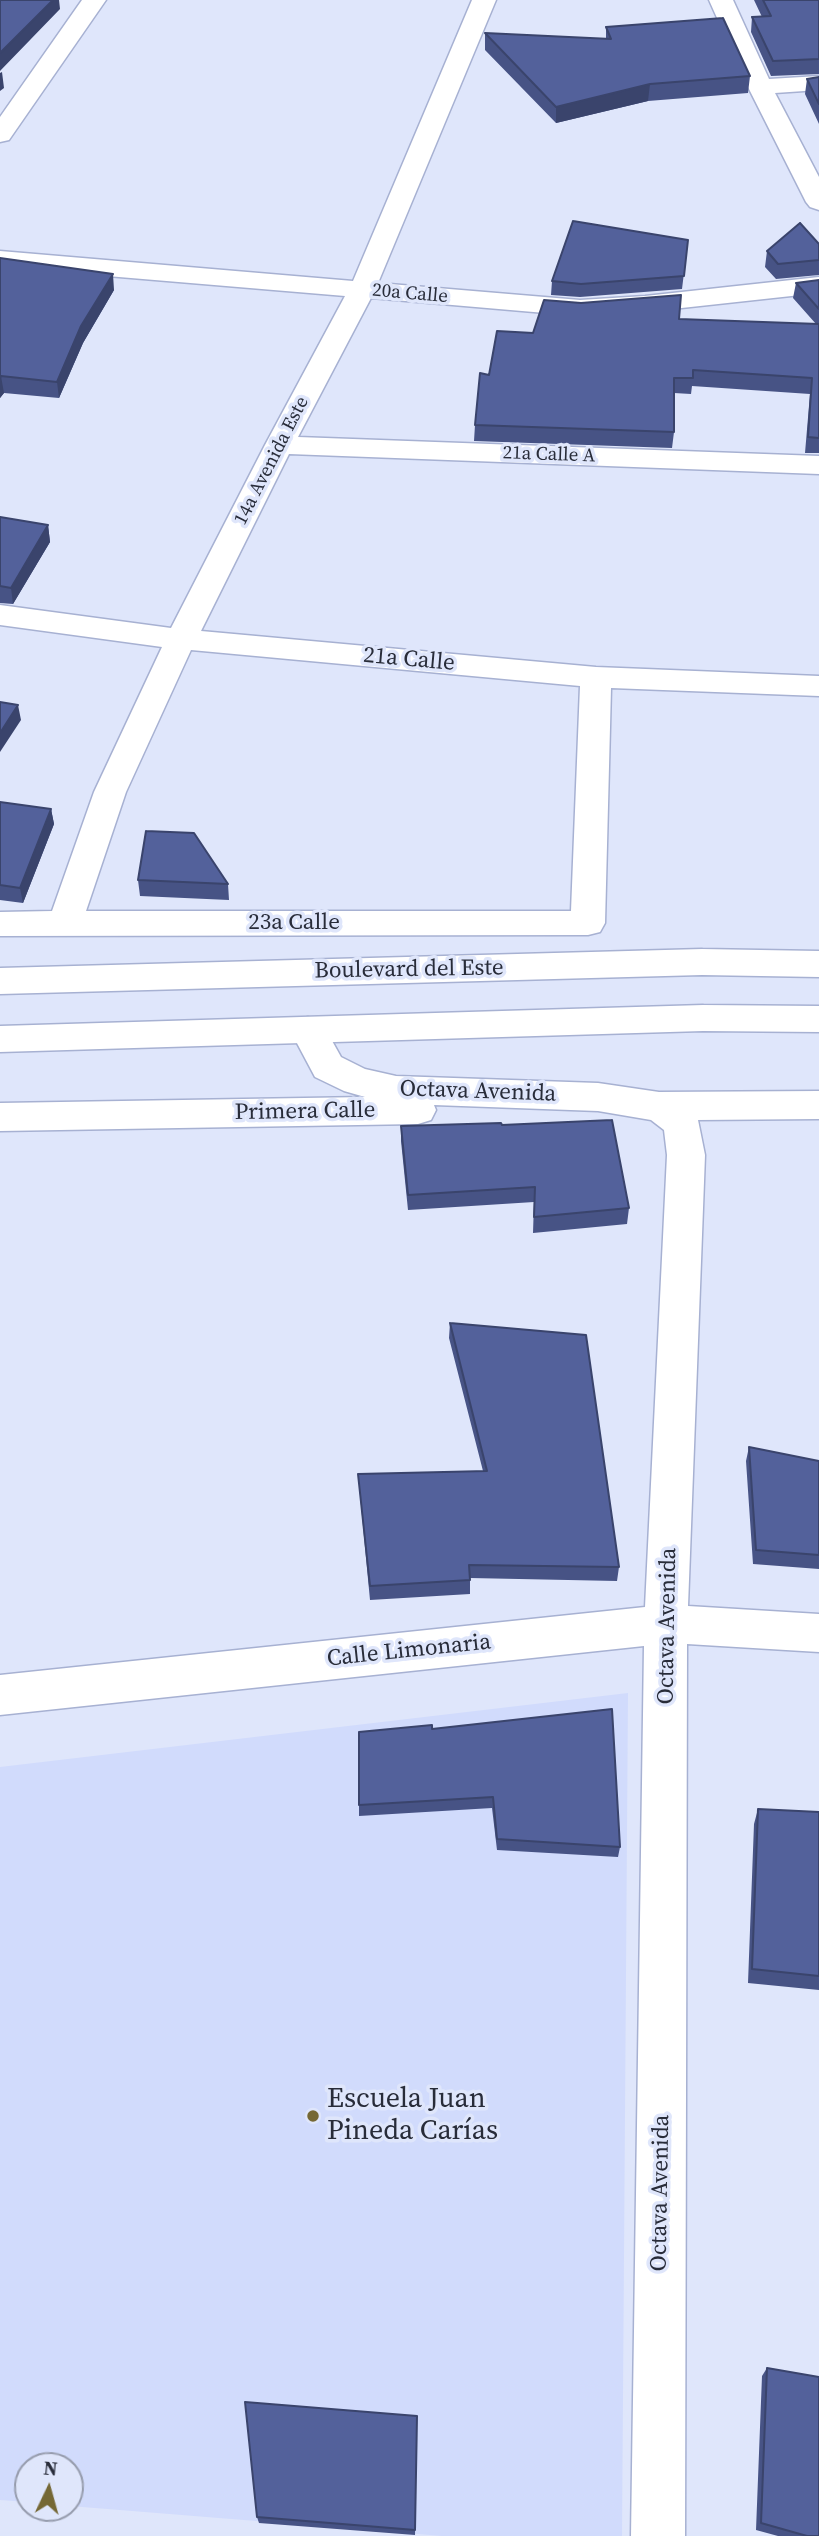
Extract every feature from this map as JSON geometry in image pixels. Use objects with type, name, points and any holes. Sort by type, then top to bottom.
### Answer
[{"type":"street","points":[[0,135],[94,0]]},
{"type":"street","name":"14a Avenida Este","points":[[65,923],[110,792],[181,639],[279,445],[362,290],[484,0]]},
{"type":"street","points":[[721,0],[760,87],[819,202]]},
{"type":"street","points":[[760,87],[819,83]]},
{"type":"street","name":"20a Calle","points":[[0,259],[580,307],[645,304],[819,285]]},
{"type":"street","name":"21a Calle A","points":[[279,445],[819,465]]},
{"type":"street","name":"21a Calle","points":[[0,615],[181,639],[596,677],[819,686]]},
{"type":"street","name":"23a Calle","points":[[0,924],[588,923],[596,677]]},
{"type":"street","name":"Boulevard del Este","points":[[0,981],[702,962],[819,964]]},
{"type":"street","points":[[0,1039],[703,1018],[819,1019]]},
{"type":"street","name":"Octava Avenida","points":[[308,1030],[328,1067],[357,1081],[396,1090],[598,1097],[659,1106],[681,1123],[686,1155],[666,1624],[658,2536]]},
{"type":"street","name":"Primera Calle","points":[[0,1117],[819,1105]]},
{"type":"street","name":"Calle Limonaria","points":[[0,1695],[666,1624],[819,1633]]},
{"type":"shaded area","name":"Escuela Juan Pineda Carías","points":[[628,1693],[622,2536],[442,2536],[84,2507],[84,2452],[14,2452],[14,2501],[0,2500],[0,1767]]},
{"type":"building","points":[[0,0],[53,0],[0,53]]},
{"type":"building","points":[[763,0],[819,0],[819,59],[773,61],[752,17],[771,16]]},
{"type":"building","points":[[723,18],[750,76],[650,84],[556,107],[485,33],[611,39],[606,27]]},
{"type":"building","points":[[819,77],[819,104],[807,79]]},
{"type":"building","points":[[573,221],[688,240],[684,276],[581,284],[552,281]]},
{"type":"building","points":[[800,223],[819,244],[819,260],[778,264],[767,251]]},
{"type":"building","points":[[0,258],[113,274],[81,326],[57,382],[0,378]]},
{"type":"building","points":[[819,280],[819,309],[796,283]]},
{"type":"building","points":[[681,295],[679,319],[819,324],[819,438],[808,437],[812,378],[693,370],[693,378],[674,378],[674,432],[475,425],[480,373],[489,375],[497,331],[533,333],[544,300],[581,303]]},
{"type":"building","points":[[0,517],[48,525],[11,588],[0,586]]},
{"type":"building","points":[[0,702],[18,705],[0,733]]},
{"type":"building","points":[[0,802],[51,809],[20,888],[0,885]]},
{"type":"building","points":[[146,831],[194,833],[228,884],[138,880]]},
{"type":"building","points":[[612,1120],[629,1208],[534,1217],[535,1187],[408,1195],[401,1126]]},
{"type":"building","points":[[450,1323],[586,1335],[619,1567],[469,1565],[470,1580],[370,1586],[358,1474],[487,1471]]},
{"type":"building","points":[[749,1447],[819,1461],[819,1555],[756,1550]]},
{"type":"building","points":[[612,1709],[620,1847],[497,1839],[493,1797],[359,1805],[359,1732],[432,1725],[432,1729]]},
{"type":"building","points":[[758,1809],[819,1812],[819,1976],[752,1969]]},
{"type":"building","points":[[767,2368],[819,2377],[819,2536],[807,2536],[761,2523]]},
{"type":"building","points":[[245,2402],[417,2416],[415,2530],[257,2517]]},
{"type":"place","name":"Escuela Juan Pineda Carías","points":[[313,2116]]}]
